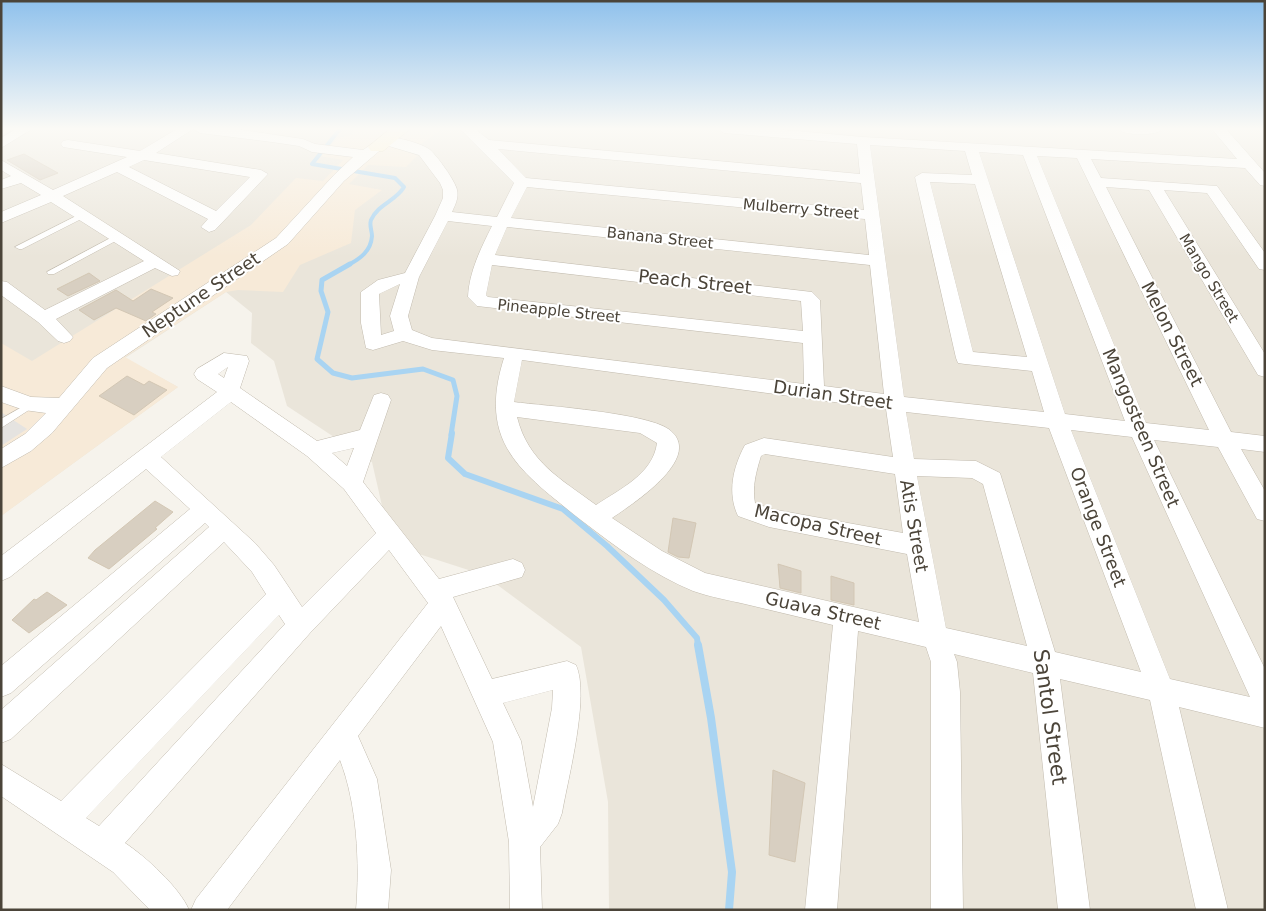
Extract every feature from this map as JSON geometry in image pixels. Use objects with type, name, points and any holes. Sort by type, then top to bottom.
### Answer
[{"type":"street","points":[[14,172],[172,271]]},
{"type":"street","points":[[1,218],[108,172]]},
{"type":"street","points":[[127,172],[218,218]]},
{"type":"street","points":[[207,228],[262,174],[245,172]]},
{"type":"street","name":"Neptune Street","points":[[1,460],[36,437],[83,380],[100,363],[282,240],[302,222],[335,184],[349,172]]},
{"type":"street","points":[[411,277],[391,280],[370,292],[370,322],[373,344],[404,334],[399,316],[411,277],[443,216],[450,198],[450,190],[438,172]]},
{"type":"street","points":[[512,172],[522,182]]},
{"type":"street","points":[[785,172],[867,179]]},
{"type":"street","name":"Atis Street","points":[[866,172],[904,467],[935,636],[944,662],[946,692],[947,910]]},
{"type":"street","name":"Orange Street","points":[[979,172],[1057,420],[1161,690],[1212,910]]},
{"type":"street","name":"Mangosteen Street","points":[[1036,172],[1139,430],[1265,700]]},
{"type":"street","name":"Melon Street","points":[[1091,172],[1224,439],[1265,512]]},
{"type":"street","points":[[1255,172],[1265,182]]},
{"type":"street","points":[[1,186],[23,177]]},
{"type":"street","points":[[982,180],[922,177],[965,358],[1040,365]]},
{"type":"street","name":"Mulberry Street","points":[[522,182],[871,215]]},
{"type":"street","name":"Pineapple Street","points":[[522,182],[486,259],[476,290],[478,298],[495,305],[813,338]]},
{"type":"street","points":[[1096,182],[1212,189],[1265,265]]},
{"type":"street","name":"Mango Street","points":[[1154,186],[1265,370]]},
{"type":"street","name":"Banana Street","points":[[443,216],[877,261]]},
{"type":"street","name":"Peach Street","points":[[486,259],[798,294],[811,300],[814,392]]},
{"type":"street","points":[[44,318],[156,261]]},
{"type":"street","points":[[1,286],[44,318],[64,337]]},
{"type":"street","name":"Durian Street","points":[[404,334],[432,344],[515,353],[895,403],[1265,444]]},
{"type":"street","name":"Guava Street","points":[[515,353],[507,382],[505,408],[511,432],[525,460],[552,485],[595,518],[656,561],[695,580],[1265,714]]},
{"type":"street","points":[[1,570],[229,393],[263,413],[314,450],[352,483],[438,597],[507,741],[524,842],[526,910]]},
{"type":"street","points":[[3,396],[29,406],[63,405]]},
{"type":"street","points":[[352,483],[381,400]]},
{"type":"street","points":[[505,408],[643,426],[663,435],[668,441],[667,453],[661,466],[646,481],[595,518]]},
{"type":"street","points":[[314,450],[369,436]]},
{"type":"street","name":"Macopa Street","points":[[917,546],[769,518],[746,509],[742,502],[752,451],[758,447],[772,447],[904,467],[976,470],[985,473]]},
{"type":"street","points":[[147,457],[224,527],[261,567],[301,625]]},
{"type":"street","name":"Santol Street","points":[[985,473],[992,478],[995,484],[1045,662],[1074,910]]},
{"type":"street","points":[[1,684],[205,509]]},
{"type":"street","points":[[1,729],[224,527]]},
{"type":"street","points":[[102,846],[301,625],[391,533]]},
{"type":"street","points":[[207,910],[342,733],[438,597],[513,570]]},
{"type":"street","points":[[63,820],[280,597]]},
{"type":"street","points":[[821,910],[847,616]]},
{"type":"street","points":[[485,694],[567,674],[566,708],[547,813],[524,842]]},
{"type":"street","points":[[342,733],[362,779],[375,870],[372,910]]},
{"type":"street","points":[[1,780],[124,861],[173,910]]},
{"type":"lane","points":[[19,248],[85,215]]},
{"type":"lane","points":[[51,272],[119,237]]},
{"type":"lane","points":[[1,424],[29,406]]},
{"type":"shaded area","points":[[1,172],[1265,172],[1265,910],[609,910],[608,802],[581,647],[484,575],[391,545],[372,462],[287,406],[274,361],[251,343],[252,313],[226,292],[125,358],[178,387],[1,516]]},
{"type":"shaded area","points":[[332,172],[361,172],[349,184],[382,190],[355,210],[351,243],[300,265],[283,292],[238,290],[226,292],[125,357],[178,387],[1,516],[1,343],[32,361],[251,225],[296,178],[323,181]]},
{"type":"shaded area","points":[[1,412],[27,429],[1,446]]},
{"type":"building","points":[[26,172],[58,173],[40,180]]},
{"type":"building","points":[[89,273],[100,281],[68,296],[57,289]]},
{"type":"building","points":[[151,289],[173,298],[152,312],[156,314],[146,321],[116,308],[94,320],[79,310],[116,290],[133,301]]},
{"type":"building","points":[[127,376],[144,385],[149,381],[167,390],[134,415],[99,396]]},
{"type":"building","points":[[155,501],[173,512],[155,528],[157,529],[109,569],[88,558],[95,550]]},
{"type":"building","points":[[673,518],[696,523],[689,558],[678,557],[668,552]]},
{"type":"building","points":[[778,564],[801,571],[801,593],[780,588]]},
{"type":"building","points":[[831,576],[854,583],[854,605],[831,600]]},
{"type":"building","points":[[47,592],[67,605],[29,633],[12,620],[34,599],[36,600]]},
{"type":"building","points":[[773,770],[805,783],[795,862],[769,855]]},
{"type":"waterway","points":[[348,265],[361,257],[370,246],[372,236],[370,222],[374,215],[382,206],[401,192],[404,187],[395,178],[357,172]]},
{"type":"waterway","points":[[350,264],[322,280],[321,291],[328,312],[317,359],[333,373],[352,378],[423,369],[453,380],[457,396],[451,435]]},
{"type":"waterway","points":[[452,433],[448,458],[465,474],[563,509],[607,546],[664,600],[697,638],[698,646]]},
{"type":"waterway","points":[[698,645],[711,718],[732,872],[729,910]]}]
